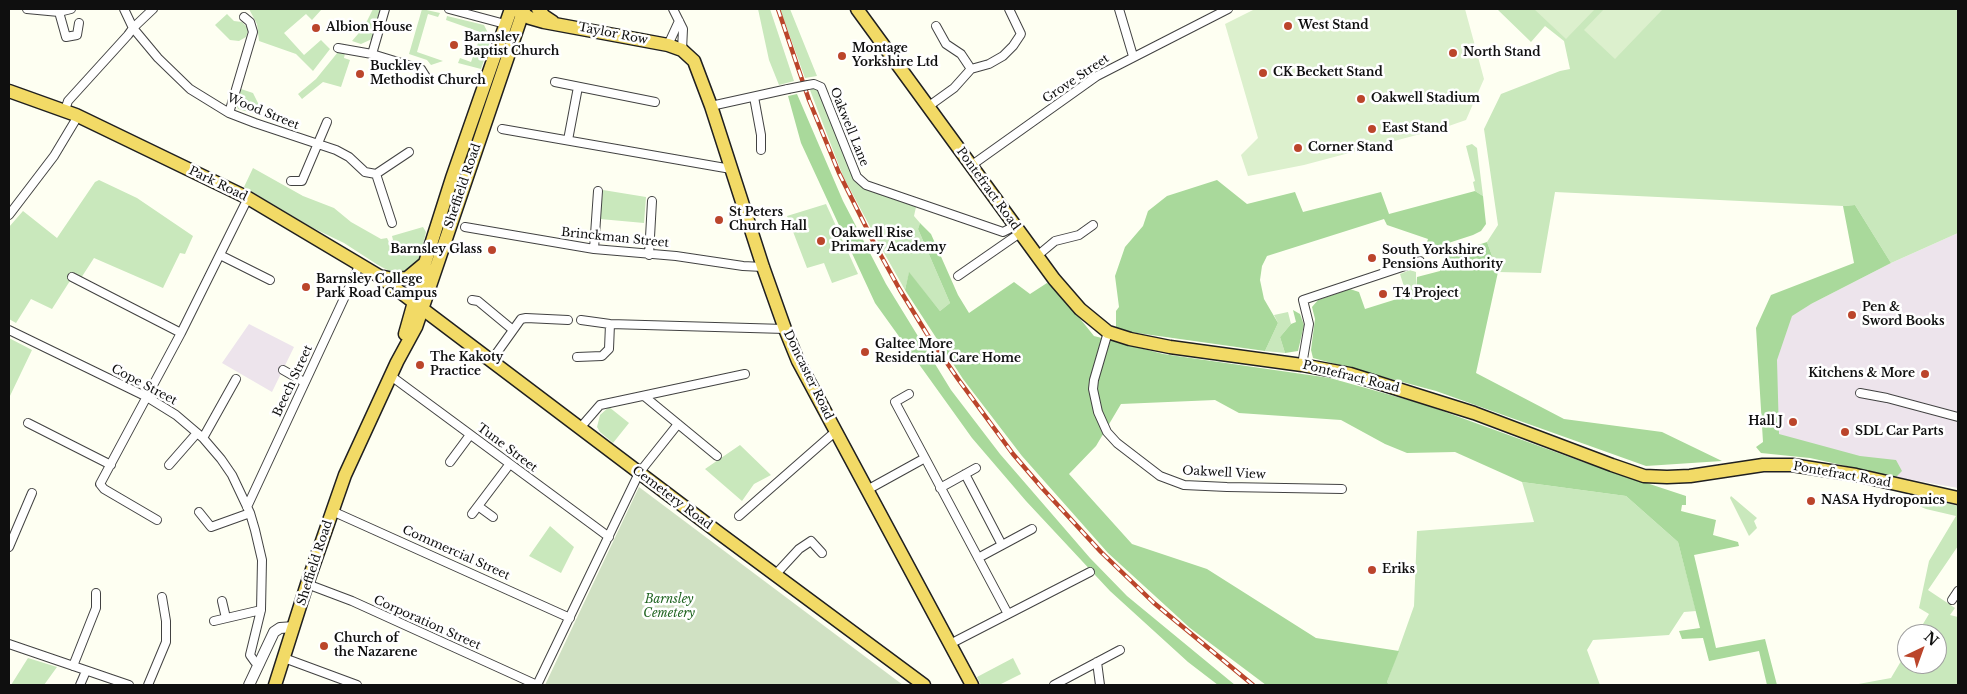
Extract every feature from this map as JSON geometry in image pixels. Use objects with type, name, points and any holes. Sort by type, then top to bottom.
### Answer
[{"type":"highway","name":"Pontefract Road","points":[[857,9],[1063,290],[1080,309],[1108,332],[1154,344],[1302,365],[1350,374],[1424,396],[1644,476],[1667,478],[1763,465],[1792,465],[1840,472],[1958,498]]},
{"type":"highway","points":[[515,14],[523,22],[536,14]]},
{"type":"highway","name":"Sheffield Road","points":[[419,305],[425,263],[515,14]]},
{"type":"highway","name":"Sheffield Road","points":[[275,685],[307,584],[345,475],[391,376],[419,305],[515,14]]},
{"type":"highway","name":"Taylor Row","points":[[536,14],[557,24],[668,45]]},
{"type":"highway","name":"Doncaster Road","points":[[668,45],[682,50],[691,57],[698,68],[763,267],[785,329],[804,374],[972,685]]},
{"type":"highway","name":"Park Road","points":[[9,91],[70,113],[248,198],[360,264],[419,305]]},
{"type":"highway","points":[[379,276],[393,280],[407,278],[425,263]]},
{"type":"highway","name":"Cemetery Road","points":[[419,305],[639,473],[924,685]]},
{"type":"street","points":[[27,9],[60,12],[71,9]]},
{"type":"street","name":"Wood Street","points":[[124,9],[133,28],[158,58],[190,89],[229,113],[336,150],[348,157],[364,172],[376,174]]},
{"type":"street","points":[[9,215],[54,156],[75,121],[70,113],[68,101],[152,9]]},
{"type":"street","points":[[372,54],[385,9]]},
{"type":"street","points":[[449,9],[488,19],[515,14]]},
{"type":"street","points":[[673,9],[683,29],[682,50]]},
{"type":"street","points":[[929,106],[954,88],[972,69],[989,64],[1002,56],[1021,34],[1009,9]]},
{"type":"street","points":[[1119,9],[1133,56]]},
{"type":"street","name":"Grove Street","points":[[972,166],[1097,76],[1223,10]]},
{"type":"street","points":[[60,12],[66,37],[76,35],[79,23]]},
{"type":"street","points":[[488,19],[515,14]]},
{"type":"street","points":[[229,113],[253,32],[250,22],[244,17]]},
{"type":"street","points":[[668,45],[678,21]]},
{"type":"street","points":[[936,26],[946,44],[961,54],[972,69]]},
{"type":"street","points":[[338,48],[372,54],[421,69],[426,77]]},
{"type":"street","points":[[555,82],[655,102]]},
{"type":"street","name":"Oakwell Lane","points":[[711,106],[814,84],[821,87],[857,177],[866,185],[1003,232],[1018,230]]},
{"type":"street","points":[[568,140],[578,87]]},
{"type":"street","points":[[754,97],[761,135],[761,150]]},
{"type":"street","points":[[291,181],[302,181],[327,122]]},
{"type":"street","points":[[502,129],[731,169]]},
{"type":"street","points":[[392,222],[376,174],[409,152]]},
{"type":"street","points":[[594,249],[598,191]]},
{"type":"street","points":[[157,520],[104,489],[100,484],[181,333],[248,198]]},
{"type":"street","points":[[649,255],[652,201]]},
{"type":"street","points":[[1037,256],[1055,241],[1074,238],[1093,225]]},
{"type":"street","name":"Brinckman Street","points":[[465,227],[594,249],[676,256],[743,266],[763,267]]},
{"type":"street","points":[[958,276],[1018,230]]},
{"type":"street","points":[[220,255],[270,280]]},
{"type":"street","points":[[1302,365],[1309,324],[1303,300],[1420,261]]},
{"type":"street","name":"Beech Street","points":[[248,510],[304,382],[360,264]]},
{"type":"street","points":[[72,277],[181,333]]},
{"type":"street","points":[[472,300],[478,301],[513,330]]},
{"type":"street","points":[[491,361],[521,319],[568,320]]},
{"type":"street","points":[[581,320],[610,324],[785,329]]},
{"type":"street","points":[[577,357],[602,356],[608,349],[610,324]]},
{"type":"street","name":"Cope Street","points":[[9,330],[147,397],[176,415],[200,436],[221,459],[232,475],[248,510],[256,530],[262,560],[261,610],[250,655],[255,662],[260,663]]},
{"type":"street","name":"Oakwell View","points":[[1108,332],[1094,380],[1098,412],[1107,432],[1117,443],[1160,476],[1184,485],[1227,488],[1342,489]]},
{"type":"street","points":[[283,370],[304,382]]},
{"type":"street","points":[[580,428],[600,405],[745,374]]},
{"type":"street","name":"Tune Street","points":[[391,376],[609,537]]},
{"type":"street","points":[[170,464],[200,436],[236,379]]},
{"type":"street","points":[[908,394],[895,402],[1008,614]]},
{"type":"street","points":[[1860,394],[1887,398],[1958,416]]},
{"type":"street","points":[[644,396],[716,456]]},
{"type":"street","points":[[28,423],[111,465]]},
{"type":"street","points":[[537,685],[639,473],[678,424]]},
{"type":"street","points":[[739,516],[836,431]]},
{"type":"street","points":[[450,462],[470,435]]},
{"type":"street","points":[[867,490],[924,458]]},
{"type":"street","points":[[472,514],[509,465]]},
{"type":"street","points":[[940,488],[976,468]]},
{"type":"street","points":[[965,474],[1002,545]]},
{"type":"street","points":[[9,547],[32,493]]},
{"type":"street","points":[[478,506],[493,517]]},
{"type":"street","points":[[199,512],[211,527],[248,510]]},
{"type":"street","name":"Commercial Street","points":[[332,511],[570,618]]},
{"type":"street","points":[[978,558],[1032,529]]},
{"type":"street","points":[[775,575],[811,541],[822,553]]},
{"type":"street","points":[[950,644],[1090,572]]},
{"type":"street","name":"Corporation Street","points":[[307,584],[352,601],[537,685]]},
{"type":"street","points":[[1952,600],[1958,591]]},
{"type":"street","points":[[72,666],[96,608],[96,593]]},
{"type":"street","points":[[148,685],[166,642],[166,621],[162,597]]},
{"type":"street","points":[[222,601],[226,618]]},
{"type":"street","points":[[214,621],[261,610]]},
{"type":"street","points":[[249,685],[274,632],[280,628],[294,627]]},
{"type":"street","points":[[9,644],[129,685]]},
{"type":"street","points":[[1054,685],[1120,650]]},
{"type":"street","points":[[284,658],[356,685]]},
{"type":"street","points":[[1097,662],[1100,685]]},
{"type":"street","points":[[80,685],[86,671]]},
{"type":"shaded area","points":[[1958,233],[1958,488],[1896,477],[1777,446],[1771,357],[1783,310],[1811,304],[1891,263]]},
{"type":"shaded area","points":[[249,324],[294,347],[272,392],[222,363]]},
{"type":"green space","points":[[249,9],[322,9],[312,20],[306,14],[284,33],[304,55],[321,40],[330,49],[313,71],[296,54],[259,41],[257,24]]},
{"type":"green space","points":[[373,9],[380,9],[372,39],[361,44],[352,41],[364,27]]},
{"type":"green space","points":[[422,9],[440,13],[438,17],[428,14],[417,52],[443,61],[431,65],[427,60],[409,54]]},
{"type":"green space","points":[[758,9],[770,9],[794,81],[779,85],[769,60]]},
{"type":"green space","points":[[780,9],[790,9],[817,76],[805,78]]},
{"type":"green space","name":"Oakwell Stadium","points":[[1255,9],[1465,9],[1484,79],[1466,120],[1443,128],[1304,165],[1248,176],[1241,155],[1258,138],[1225,24]]},
{"type":"green space","points":[[1497,9],[1958,9],[1958,233],[1891,263],[1855,205],[1843,206],[1555,192],[1541,273],[1498,272],[1487,242],[1498,225],[1484,129],[1501,94],[1560,71],[1570,69],[1564,41],[1545,26],[1531,42]]},
{"type":"green space","points":[[1534,9],[1595,9],[1566,39]]},
{"type":"green space","points":[[1604,9],[1663,9],[1615,59],[1584,30]]},
{"type":"green space","points":[[227,14],[234,21],[242,22],[249,29],[246,37],[239,41],[230,40],[215,25]]},
{"type":"green space","points":[[447,16],[484,25],[491,39],[481,69],[458,63],[460,58],[471,62],[480,32],[446,20]]},
{"type":"green space","points":[[338,52],[345,53],[344,58],[350,60],[341,87],[323,82],[302,99],[298,94],[316,79]]},
{"type":"green space","points":[[816,88],[821,93],[850,171],[857,183],[870,191],[916,207],[914,216],[920,223],[918,229],[950,303],[940,311],[909,273],[905,290],[883,251],[843,176],[810,90]]},
{"type":"green space","points":[[241,89],[253,93],[259,105],[256,114],[238,109],[236,104]]},
{"type":"green space","points":[[797,94],[843,201],[886,284],[951,390],[1000,454],[1090,558],[1127,596],[1235,685],[1218,685],[1188,662],[1110,591],[1026,501],[972,438],[875,303],[801,143],[788,96]]},
{"type":"green space","points":[[1472,144],[1477,148],[1483,196],[1475,191],[1473,182],[1475,181],[1466,146]]},
{"type":"green space","points":[[253,168],[303,196],[334,208],[351,222],[381,239],[387,238],[389,242],[393,240],[392,236],[423,227],[426,232],[420,257],[416,263],[403,273],[395,274],[378,265],[344,243],[311,227],[244,187]]},
{"type":"green space","points":[[99,180],[137,198],[193,236],[185,254],[180,253],[163,288],[94,258],[81,278],[75,273],[52,309],[31,299],[16,323],[9,319],[9,227],[23,211],[57,238],[95,182]]},
{"type":"green space","points":[[1217,180],[1247,204],[1295,192],[1303,212],[1381,192],[1389,214],[1475,191],[1483,196],[1486,224],[1481,231],[1473,235],[1433,248],[1432,245],[1426,245],[1428,239],[1387,225],[1384,219],[1267,256],[1262,266],[1260,280],[1264,299],[1278,323],[1265,351],[1116,330],[1116,311],[1119,307],[1115,276],[1125,247],[1143,226],[1148,211],[1167,196]]},
{"type":"green space","points":[[603,190],[646,197],[644,223],[600,219]]},
{"type":"green space","points":[[826,204],[858,274],[832,283],[824,263],[807,268],[787,216]]},
{"type":"green space","points":[[1855,205],[1891,263],[1811,304],[1792,316],[1777,360],[1779,434],[1860,456],[1896,460],[1902,471],[1896,477],[1810,458],[1761,453],[1756,447],[1763,442],[1756,328],[1771,295],[1854,263],[1843,206]]},
{"type":"green space","points":[[920,223],[931,234],[958,295],[969,313],[1014,282],[1030,294],[1047,283],[1057,290],[1094,336],[1163,354],[1330,378],[1426,405],[1583,462],[1686,496],[1686,505],[1682,505],[1681,511],[1716,520],[1713,535],[1738,542],[1739,546],[1694,555],[1716,648],[1765,639],[1777,685],[1767,685],[1759,651],[1709,661],[1703,638],[1682,639],[1679,631],[1700,628],[1678,542],[1626,496],[1522,482],[1455,452],[1407,453],[1385,444],[1341,420],[1239,413],[1215,400],[1121,404],[1096,446],[1069,474],[1132,544],[1207,569],[1316,638],[1399,651],[1387,682],[1389,685],[1266,685],[1190,628],[1108,553],[1022,456],[963,379],[905,290],[909,272],[940,311],[950,303],[918,229]]},
{"type":"green space","points":[[1487,242],[1498,272],[1476,373],[1564,419],[1662,432],[1722,461],[1646,466],[1436,391],[1313,358],[1311,350],[1315,319],[1312,307],[1318,300],[1350,289],[1359,292],[1365,309],[1416,293],[1417,277],[1440,271],[1444,256]]},
{"type":"green space","points":[[1410,270],[1416,272],[1416,293],[1407,296],[1400,274]]},
{"type":"green space","points":[[1293,310],[1300,314],[1304,325],[1298,351],[1285,353],[1280,337],[1291,324],[1296,322]]},
{"type":"green space","points":[[1288,312],[1291,324],[1280,337],[1285,353],[1265,351],[1278,323],[1274,315]]},
{"type":"green space","points":[[9,338],[32,350],[9,398]]},
{"type":"green space","points":[[609,407],[629,423],[613,443],[597,427],[600,415]]},
{"type":"green space","points":[[740,445],[771,475],[754,484],[742,501],[705,469]]},
{"type":"green space","points":[[1522,482],[1626,496],[1678,542],[1696,611],[1684,612],[1669,635],[1593,640],[1587,650],[1600,685],[1389,685],[1387,682],[1414,606],[1417,531],[1534,522]]},
{"type":"green space","name":"Barnsley Cemetery","points":[[639,487],[903,685],[545,685]]},
{"type":"green space","points":[[1914,495],[1958,506],[1958,546],[1928,590],[1955,608],[1950,615],[1958,617],[1958,685],[1853,685],[1891,678],[1897,668],[1897,674],[1947,674],[1947,624],[1923,624],[1929,614],[1919,608],[1929,561],[1956,516],[1926,509],[1910,502]]},
{"type":"green space","points":[[1731,496],[1757,518],[1754,521],[1757,528],[1749,536],[1730,498]]},
{"type":"green space","points":[[550,526],[574,547],[561,573],[529,556]]},
{"type":"green space","points":[[28,658],[57,667],[44,685],[11,685]]},
{"type":"green space","points":[[1013,658],[1021,674],[999,685],[981,685],[977,677]]},
{"type":"railway","points":[[778,9],[809,100],[839,173],[900,290],[958,379],[1013,454],[1101,552],[1154,603],[1253,685]]},
{"type":"place","name":"West Stand","points":[[1288,26]]},
{"type":"place","name":"Albion House","points":[[316,28]]},
{"type":"place","name":"Barnsley Baptist Church","points":[[454,45]]},
{"type":"place","name":"North Stand","points":[[1453,53]]},
{"type":"place","name":"Montage Yorkshire Ltd","points":[[842,56]]},
{"type":"place","name":"CK Beckett Stand","points":[[1263,73]]},
{"type":"place","name":"Buckley Methodist Church","points":[[360,74]]},
{"type":"place","name":"Oakwell Stadium","points":[[1361,99]]},
{"type":"place","name":"East Stand","points":[[1372,129]]},
{"type":"place","name":"Corner Stand","points":[[1298,148]]},
{"type":"place","name":"St Peters Church Hall","points":[[719,220]]},
{"type":"place","name":"Oakwell Rise Primary Academy","points":[[821,241]]},
{"type":"place","name":"Barnsley Glass","points":[[492,250]]},
{"type":"place","name":"South Yorkshire Pensions Authority","points":[[1372,258]]},
{"type":"place","name":"Barnsley College Park Road Campus","points":[[306,287]]},
{"type":"place","name":"T4 Project","points":[[1383,294]]},
{"type":"place","name":"Pen & Sword Books","points":[[1852,315]]},
{"type":"place","name":"Galtee More Residential Care Home","points":[[865,352]]},
{"type":"place","name":"The Kakoty Practice","points":[[420,365]]},
{"type":"place","name":"Kitchens & More","points":[[1925,374]]},
{"type":"place","name":"Hall J","points":[[1793,422]]},
{"type":"place","name":"SDL Car Parts","points":[[1845,432]]},
{"type":"place","name":"NASA Hydroponics","points":[[1811,501]]},
{"type":"place","name":"Eriks","points":[[1372,570]]},
{"type":"place","name":"Church of the Nazarene","points":[[324,646]]}]
